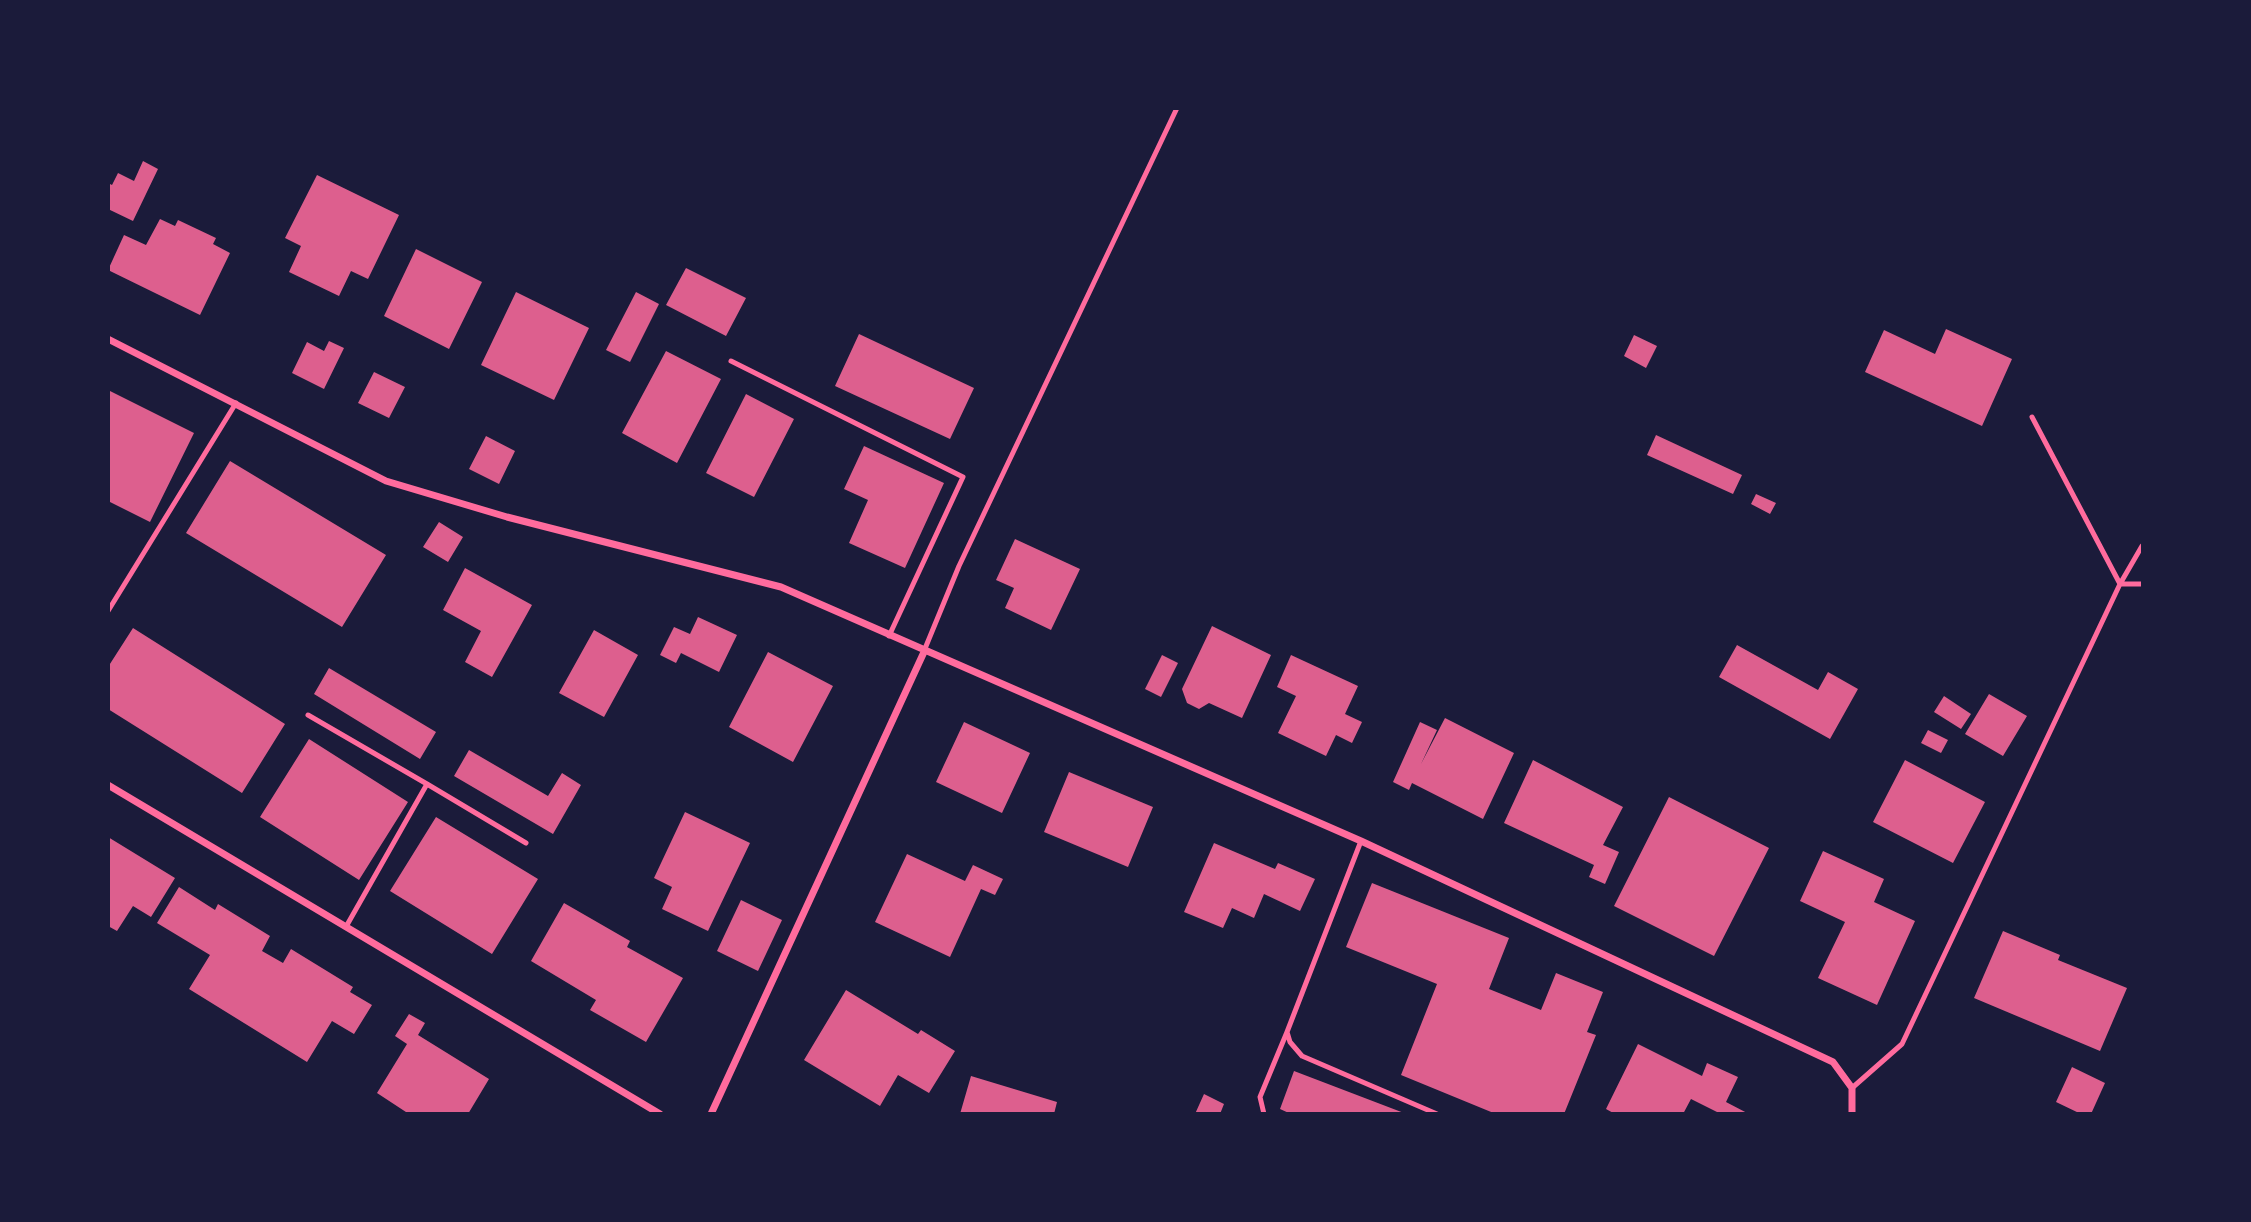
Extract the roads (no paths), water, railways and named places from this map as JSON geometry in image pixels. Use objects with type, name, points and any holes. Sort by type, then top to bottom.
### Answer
[{"type":"street","points":[[108,339],[386,481],[507,517],[781,587],[924,652],[1362,841],[1833,1062],[1852,1088],[1852,1114]]},
{"type":"street","points":[[711,1114],[924,652]]},
{"type":"street","points":[[108,785],[660,1114]]},
{"type":"lane","points":[[924,652],[959,566],[1177,108]]},
{"type":"lane","points":[[731,361],[963,477],[889,636]]},
{"type":"lane","points":[[108,611],[236,403]]},
{"type":"lane","points":[[2032,417],[2120,584]]},
{"type":"lane","points":[[1852,1088],[1902,1044],[2120,584],[2143,546]]},
{"type":"lane","points":[[2120,584],[2143,584]]},
{"type":"lane","points":[[309,715],[526,843]]},
{"type":"lane","points":[[346,925],[427,784]]},
{"type":"lane","points":[[1264,1114],[1260,1097],[1362,841]]},
{"type":"lane","points":[[1287,1032],[1290,1042],[1302,1056],[1437,1114]]}]
